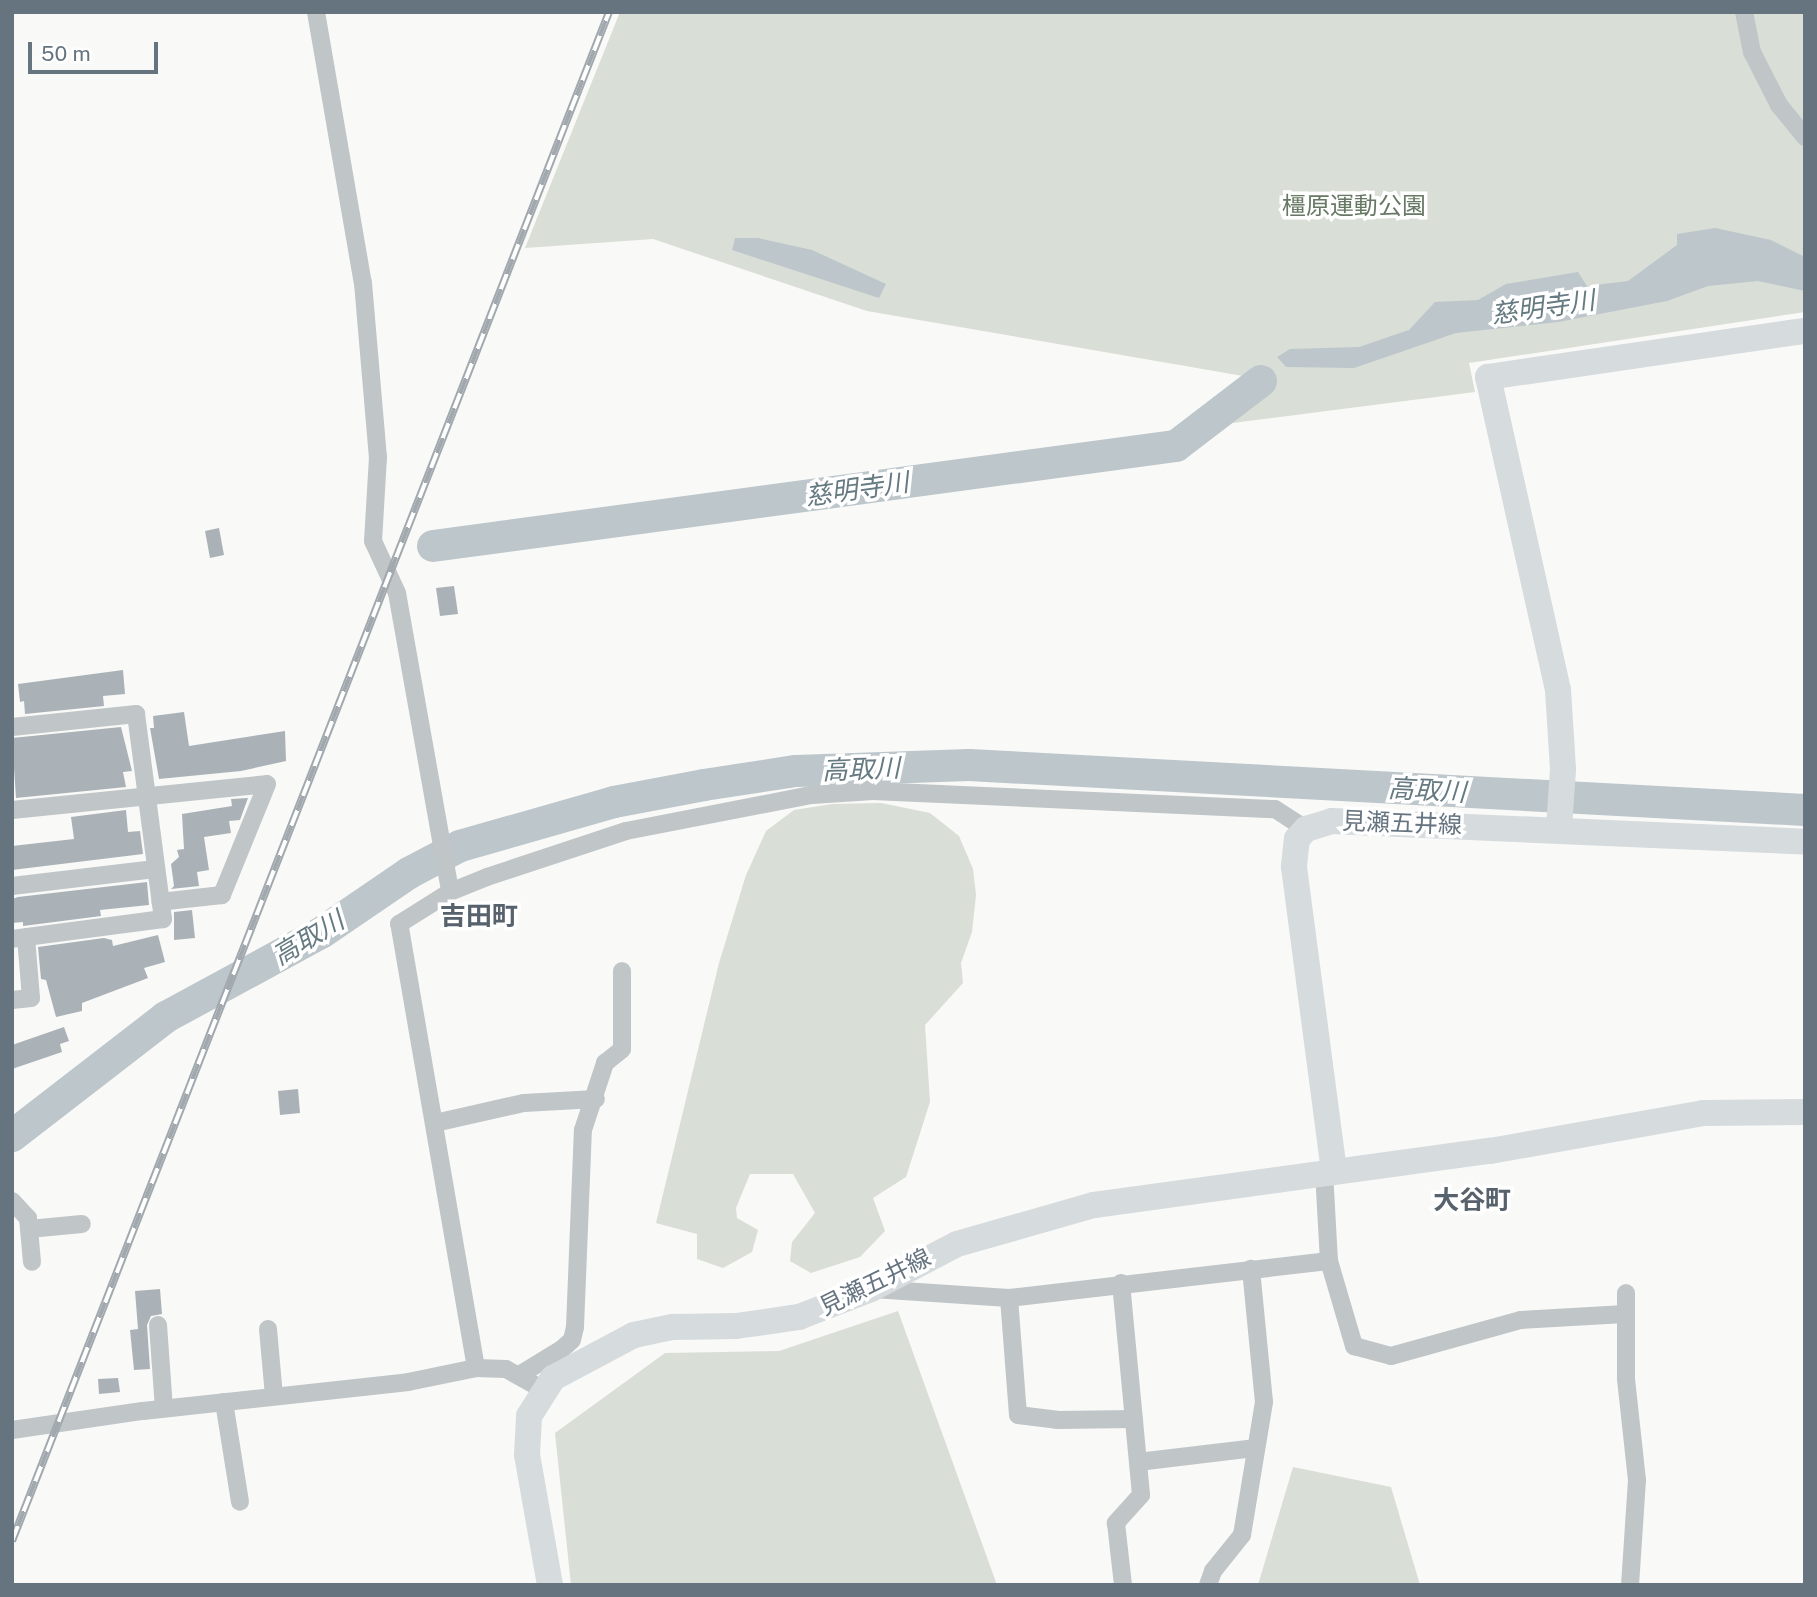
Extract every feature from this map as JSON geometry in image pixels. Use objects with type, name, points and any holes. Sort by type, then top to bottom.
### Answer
[{"type":"main road","points":[[1560,823],[1563,769],[1554,667],[1488,377],[1805,331]]},
{"type":"main road","name":"見瀬五井線","points":[[1329,1172],[1294,866],[1297,839],[1306,829],[1332,821],[1560,823],[1805,842]]},
{"type":"main road","name":"見瀬五井線","points":[[542,1389],[553,1378],[644,1332],[768,1323],[827,1308],[871,1289],[936,1253],[1046,1216],[1329,1172],[1511,1148],[1704,1113],[1805,1112]]},
{"type":"main road","points":[[542,1389],[530,1416],[527,1445],[550,1585]]},
{"type":"street","points":[[316,12],[364,295],[378,457],[373,541],[397,593],[449,887]]},
{"type":"street","points":[[1744,12],[1752,52],[1779,105],[1805,137]]},
{"type":"street","points":[[12,727],[136,714],[144,795],[163,919],[19,938],[31,998],[12,1000]]},
{"type":"street","points":[[12,810],[267,784],[222,895],[160,902]]},
{"type":"street","points":[[476,1368],[400,924],[449,887],[626,831],[841,792],[1275,809],[1306,829]]},
{"type":"street","points":[[12,886],[155,869]]},
{"type":"street","points":[[521,1374],[572,1339],[583,1130],[596,1099],[605,1063],[622,1049],[622,971]]},
{"type":"street","points":[[435,1123],[524,1103],[596,1099]]},
{"type":"street","points":[[1329,1172],[1329,1261],[1354,1346],[1379,1354],[1402,1355],[1521,1320],[1625,1314]]},
{"type":"street","points":[[12,1201],[28,1218],[32,1262]]},
{"type":"street","points":[[29,1229],[82,1224]]},
{"type":"street","points":[[871,1289],[1009,1297],[1329,1261]]},
{"type":"street","points":[[1208,1585],[1213,1571],[1242,1535],[1264,1402],[1251,1269]]},
{"type":"street","points":[[1121,1283],[1141,1494],[1116,1523],[1123,1585]]},
{"type":"street","points":[[1626,1293],[1626,1378],[1637,1480],[1630,1585]]},
{"type":"street","points":[[1009,1297],[1018,1415],[1057,1420],[1134,1419]]},
{"type":"street","points":[[158,1325],[164,1408]]},
{"type":"street","points":[[268,1329],[274,1396]]},
{"type":"street","points":[[12,1430],[164,1408],[408,1382],[476,1368],[521,1374],[542,1389]]},
{"type":"street","points":[[224,1402],[240,1502]]},
{"type":"street","points":[[1138,1462],[1256,1448]]},
{"type":"green space","name":"橿原運動公園","points":[[620,12],[1805,12],[1805,312],[1469,363],[1475,392],[1209,426],[1272,381],[867,311],[653,239],[525,248]]},
{"type":"green space","points":[[881,803],[930,813],[959,836],[973,869],[976,895],[972,932],[961,963],[963,983],[925,1025],[930,1102],[906,1177],[873,1198],[885,1231],[860,1257],[811,1273],[790,1261],[792,1242],[815,1213],[793,1174],[750,1174],[736,1208],[737,1218],[758,1230],[752,1252],[723,1268],[697,1259],[697,1234],[656,1223],[719,963],[746,875],[766,831],[794,810],[832,804]]},
{"type":"green space","points":[[898,1311],[997,1585],[571,1585],[555,1433],[665,1353],[779,1351]]},
{"type":"green space","points":[[1293,1467],[1391,1487],[1420,1585],[1258,1585]]},
{"type":"water","points":[[1715,228],[1771,240],[1805,257],[1805,291],[1758,281],[1708,286],[1667,301],[1558,322],[1456,333],[1354,368],[1286,367],[1277,357],[1290,349],[1359,347],[1409,330],[1435,302],[1478,300],[1506,284],[1578,272],[1587,286],[1628,281],[1677,245],[1677,234]]},
{"type":"water","points":[[735,238],[758,238],[812,250],[886,284],[879,298],[732,250]]},
{"type":"building","points":[[219,528],[224,555],[210,558],[205,531]]},
{"type":"building","points":[[454,586],[458,614],[440,616],[436,588]]},
{"type":"building","points":[[123,670],[125,694],[103,696],[104,706],[25,714],[24,701],[20,702],[18,684]]},
{"type":"building","points":[[184,712],[189,746],[285,731],[286,761],[241,771],[159,779],[150,728],[154,728],[153,716]]},
{"type":"building","points":[[121,727],[132,771],[123,772],[126,787],[16,798],[12,738]]},
{"type":"building","points":[[248,798],[240,820],[229,821],[231,833],[204,837],[209,870],[197,872],[199,886],[171,889],[174,886],[171,864],[179,857],[177,850],[184,849],[182,814],[232,806],[231,799]]},
{"type":"building","points":[[126,810],[128,832],[140,831],[143,854],[12,870],[12,846],[74,839],[71,817]]},
{"type":"building","points":[[147,882],[149,905],[100,910],[101,916],[23,926],[23,922],[12,923],[12,899],[18,897]]},
{"type":"building","points":[[192,910],[195,938],[174,940],[174,912]]},
{"type":"building","points":[[158,935],[165,962],[144,968],[148,978],[82,1003],[82,1011],[56,1017],[46,980],[41,979],[38,947],[104,938],[112,940],[113,946]]},
{"type":"building","points":[[64,1027],[69,1041],[60,1044],[62,1052],[12,1069],[12,1045]]},
{"type":"building","points":[[298,1089],[300,1113],[280,1115],[278,1091]]},
{"type":"building","points":[[160,1289],[162,1314],[151,1316],[147,1325],[150,1369],[134,1370],[130,1330],[138,1329],[135,1291]]},
{"type":"building","points":[[118,1378],[120,1392],[99,1394],[98,1379]]},
{"type":"waterway","name":"慈明寺川","points":[[433,546],[1176,446],[1261,381]]},
{"type":"waterway","name":"高取川","points":[[12,1136],[166,1017],[321,933],[409,873],[460,846],[614,802],[704,785],[796,771],[969,765],[1805,810]]},
{"type":"railway","points":[[12,1541],[609,12]]},
{"type":"district","name":"吉田町","points":[[479,916]]},
{"type":"district","name":"大谷町","points":[[1472,1200]]}]
